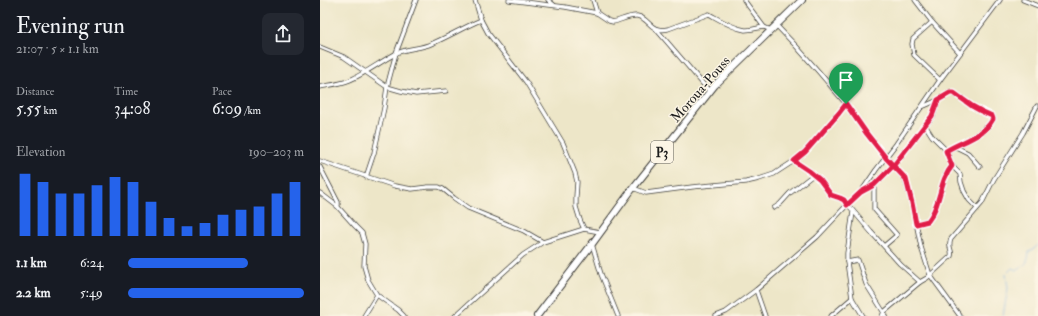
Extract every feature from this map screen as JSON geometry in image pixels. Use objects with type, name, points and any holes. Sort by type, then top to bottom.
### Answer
[{"type":"main road","name":"Moroua-Pouss","points":[[537,316],[633,188],[715,85],[802,0]]},
{"type":"street","points":[[366,177],[374,153],[387,87],[396,53],[416,0]]},
{"type":"street","points":[[475,0],[481,20],[488,33],[526,82],[564,143],[575,173],[577,182],[576,207],[584,229]]},
{"type":"street","points":[[509,0],[598,13],[609,21],[613,22],[637,16],[642,18],[656,29],[710,92]]},
{"type":"street","points":[[548,0],[555,6]]},
{"type":"street","points":[[594,0],[598,13]]},
{"type":"street","points":[[744,0],[764,27]]},
{"type":"street","points":[[915,0],[960,54]]},
{"type":"street","points":[[716,316],[726,312],[756,290],[817,237],[861,192],[940,80],[1000,0]]},
{"type":"street","points":[[1023,0],[1038,6]]},
{"type":"street","points":[[656,29],[668,29],[709,14],[726,23],[745,30],[764,27],[774,28],[796,46],[846,104],[886,158],[906,179],[916,224],[930,275],[960,316]]},
{"type":"street","points":[[320,87],[346,82],[366,72],[396,53],[431,44],[481,20]]},
{"type":"street","points":[[932,22],[913,39],[912,44],[914,55],[940,80]]},
{"type":"street","points":[[320,47],[344,57],[387,87],[416,94],[446,91]]},
{"type":"street","points":[[921,107],[950,93],[954,93],[976,109],[992,116],[992,122],[981,132],[956,147],[946,151]]},
{"type":"street","points":[[861,192],[874,185],[894,165],[926,125],[932,116],[938,100]]},
{"type":"street","points":[[633,188],[646,193],[746,182],[774,174],[805,152],[846,104]]},
{"type":"street","points":[[847,262],[858,260],[866,284],[884,315],[951,256],[952,254],[949,245],[951,240],[982,203],[994,179],[1023,133],[1037,106]]},
{"type":"street","points":[[926,125],[932,136],[946,151],[952,166],[960,174],[962,186],[969,200],[977,208]]},
{"type":"street","points":[[956,147],[968,153],[980,168]]},
{"type":"street","points":[[320,161],[395,186],[412,189],[439,187],[468,208],[524,231],[543,242]]},
{"type":"street","points":[[794,161],[824,184],[831,195],[844,200],[900,264],[920,282]]},
{"type":"street","points":[[916,224],[929,220],[936,206],[946,174],[952,166]]},
{"type":"street","points":[[320,167],[338,202],[337,206]]},
{"type":"street","points":[[774,208],[780,204],[790,192],[813,175]]},
{"type":"street","points":[[874,185],[874,209],[897,235],[884,246]]},
{"type":"street","points":[[320,193],[337,206],[355,226],[358,227],[362,233],[365,244],[364,266],[368,280],[377,295],[404,316]]},
{"type":"street","points":[[853,212],[847,262],[852,298],[863,316]]},
{"type":"street","points":[[455,316],[523,255],[543,242],[584,229],[600,232]]},
{"type":"street","points":[[592,244],[601,274],[618,316]]},
{"type":"street","points":[[756,290],[765,316]]},
{"type":"street","points":[[364,316],[377,295]]},
{"type":"street","points":[[831,316],[852,298]]},
{"type":"waterway","points":[[1003,316],[1008,288],[1006,274],[1012,268],[1016,270],[1024,265],[1027,262],[1029,252],[1038,245]]},
{"type":"route","points":[[846,104],[805,152],[794,161],[820,180],[831,195],[844,200],[847,205],[861,192],[874,185],[894,165],[932,116],[938,100],[950,93],[954,93],[972,106],[992,116],[993,119],[992,122],[970,140],[946,151],[952,166],[946,174],[936,206],[928,221],[916,224],[906,179],[894,165],[886,158],[846,104]]}]
